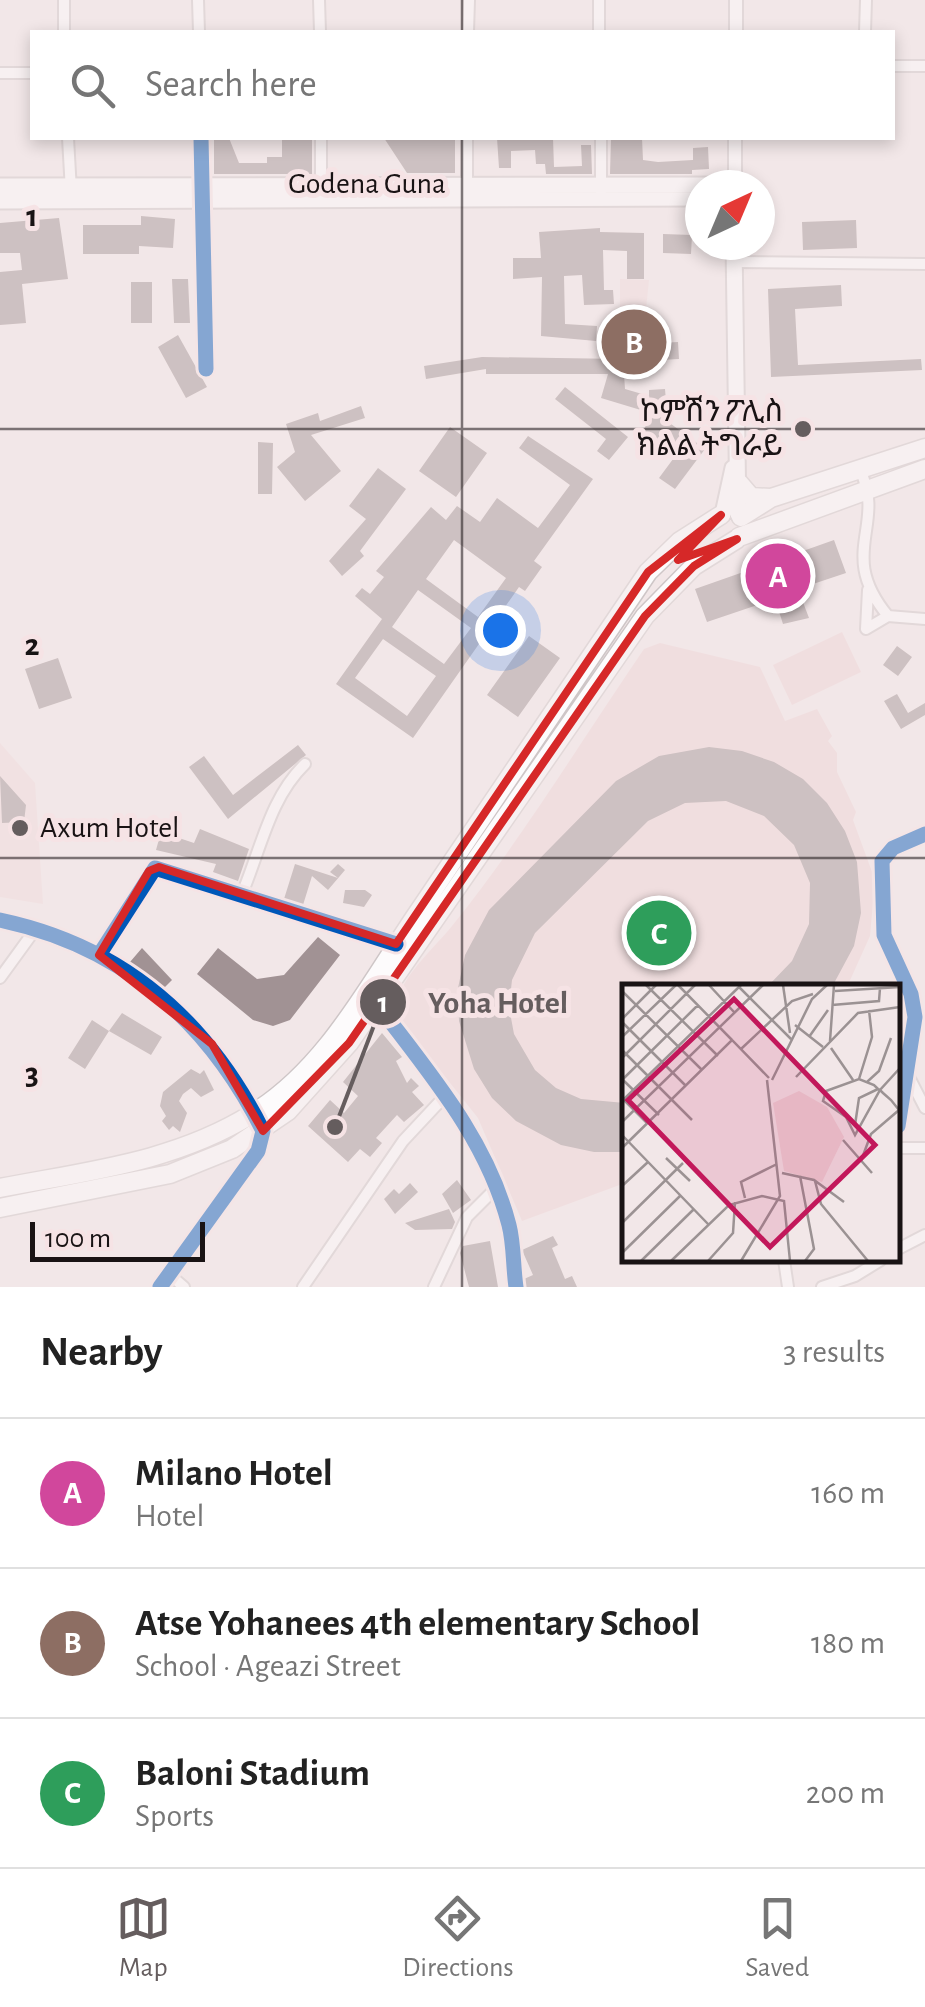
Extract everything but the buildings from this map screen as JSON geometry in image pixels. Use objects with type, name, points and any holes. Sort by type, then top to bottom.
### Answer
[{"type":"main road","name":"Godena Guna","points":[[0,186],[71,195]]},
{"type":"main road","name":"Godena Guna","points":[[601,192],[685,187]]},
{"type":"main road","name":"Godena Guna","points":[[0,201],[71,195],[321,191],[601,192],[685,197]]},
{"type":"main road","points":[[734,260],[739,483],[731,515],[716,525],[718,534],[729,540],[738,538],[925,468]]},
{"type":"main road","points":[[0,1188],[150,1160],[190,1146],[254,1113],[290,1085],[329,1041],[648,572],[680,541],[731,515],[771,498],[925,448]]},
{"type":"main road","points":[[731,515],[736,450]]},
{"type":"main road","points":[[739,483],[751,497],[771,498]]},
{"type":"main road","points":[[0,1208],[170,1174],[212,1160],[264,1131],[311,1088],[377,1004],[645,616],[694,566],[738,538],[744,525],[731,515]]},
{"type":"street","points":[[64,0],[64,30]]},
{"type":"street","points":[[198,0],[198,30]]},
{"type":"street","points":[[319,0],[320,30]]},
{"type":"street","points":[[468,30],[469,0]]},
{"type":"street","points":[[599,0],[599,30]]},
{"type":"street","points":[[736,0],[736,30]]},
{"type":"street","points":[[865,30],[866,0]]},
{"type":"street","points":[[895,66],[925,66]]},
{"type":"street","points":[[0,73],[30,73]]},
{"type":"street","points":[[68,140],[71,195]]},
{"type":"street","points":[[201,140],[206,369]]},
{"type":"street","points":[[321,191],[322,140]]},
{"type":"street","points":[[467,140],[467,191]]},
{"type":"street","points":[[600,140],[601,192]]},
{"type":"street","points":[[735,170],[736,140]]},
{"type":"street","points":[[775,255],[925,264]]},
{"type":"street","points":[[860,470],[869,489],[862,570],[868,589],[888,616]]},
{"type":"street","points":[[868,589],[866,629],[888,616],[925,619]]},
{"type":"street","points":[[241,896],[265,841],[275,800],[305,764]]},
{"type":"street","points":[[900,1117],[915,1017],[911,994],[884,935],[882,860],[893,848],[925,834]]},
{"type":"street","points":[[99,956],[153,868],[396,944]]},
{"type":"street","points":[[0,920],[37,928],[130,975],[212,1044],[264,1131],[258,1151],[160,1287]]},
{"type":"street","points":[[0,978],[37,928]]},
{"type":"street","points":[[377,1004],[473,1136],[510,1228],[516,1287]]},
{"type":"street","points":[[909,1076],[925,1107]]},
{"type":"street","points":[[303,1287],[403,1141],[445,1096]]},
{"type":"street","points":[[434,1287],[467,1216],[497,1188]]},
{"type":"street","points":[[900,1249],[925,1234]]},
{"type":"street","points":[[784,1262],[788,1287]]},
{"type":"street","points":[[822,1287],[855,1276],[878,1262]]},
{"type":"street","points":[[170,1275],[184,1287]]},
{"type":"highlighted area","points":[[721,515],[678,560],[737,539],[694,566],[645,616],[349,1043],[263,1131],[212,1044],[99,955],[149,871],[159,867],[396,944],[648,572]]},
{"type":"shaded area","points":[[620,279],[649,280],[640,368],[627,364],[628,313],[620,312]]},
{"type":"shaded area","points":[[842,632],[861,672],[792,705],[773,665]]},
{"type":"shaded area","points":[[660,643],[760,667],[785,721],[817,709],[832,736],[828,741],[837,753],[837,772],[856,812],[853,820],[875,880],[870,936],[848,984],[622,984],[622,1184],[522,1221],[478,1118],[395,1014],[396,1002],[416,967],[503,859],[644,649]]},
{"type":"shaded area","name":"Axum Hotel","points":[[0,743],[35,783],[43,904],[0,897]]},
{"type":"cycle path","points":[[201,140],[206,369]]},
{"type":"cycle path","points":[[900,1113],[915,1017],[911,994],[884,935],[882,861],[893,848],[925,834]]},
{"type":"cycle path","points":[[99,955],[155,868],[396,944]]},
{"type":"cycle path","points":[[0,920],[85,948],[157,994],[216,1055],[263,1131],[258,1151],[160,1287]]},
{"type":"cycle path","points":[[377,1004],[454,1108],[486,1164],[509,1225],[516,1287]]},
{"type":"place","name":"Atse Yohanees 4th elementary School","points":[[634,342]]},
{"type":"place","name":"ኮምሽን ፖሊስ ክልል ትግራይ","points":[[803,429]]},
{"type":"place","name":"Milano Hotel","points":[[778,576]]},
{"type":"place","name":"Axum Hotel","points":[[20,828]]},
{"type":"place","name":"Baloni Stadium","points":[[659,933]]},
{"type":"place","name":"Yoha Hotel","points":[[335,1127]]}]
